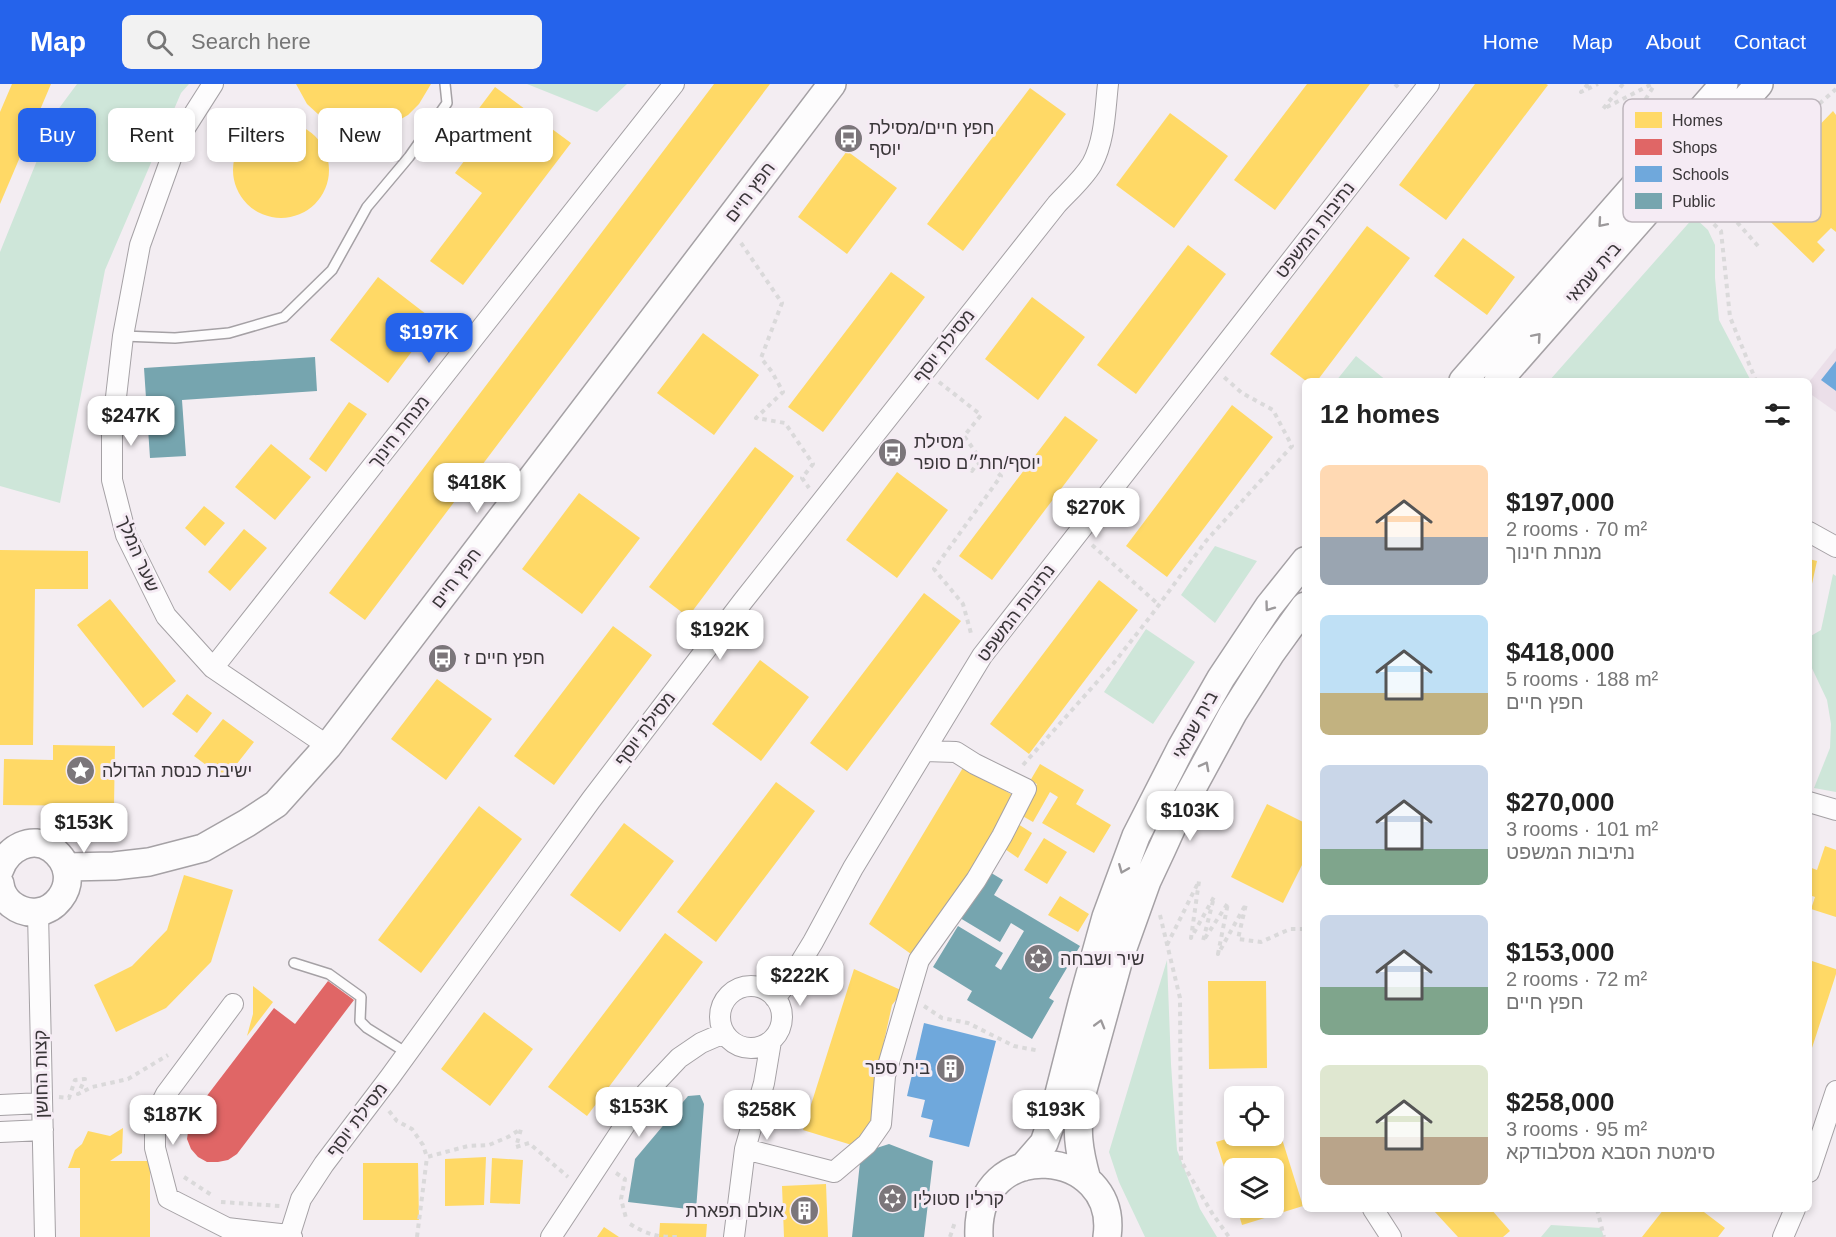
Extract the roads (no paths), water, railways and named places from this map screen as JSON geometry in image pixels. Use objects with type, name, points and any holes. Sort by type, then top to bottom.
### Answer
[{"type":"street","name":"שער המלך","points":[[213,84],[178,139],[140,245],[123,336],[112,432],[112,480],[126,535],[166,616],[213,668],[328,746]]},
{"type":"street","name":"מנחת חינוך","points":[[213,668],[674,84]]},
{"type":"street","name":"חפץ חיים","points":[[66,867],[114,866],[149,861],[202,848],[247,824],[276,804],[328,746],[832,84]]},
{"type":"street","name":"מסילת יוסף","points":[[290,1236],[301,1199],[324,1164],[591,800],[735,610],[1057,204],[1092,164],[1100,143],[1107,84]]},
{"type":"street","name":"נתיבות המשפט","points":[[775,998],[791,978],[813,942],[853,868],[982,656],[1429,84]]},
{"type":"street","name":"בית שמאי","points":[[1711,99],[1724,84]]},
{"type":"street","name":"בית שמאי","points":[[1746,99],[1759,84]]},
{"type":"street","name":"בית שמאי","points":[[1466,378],[1623,199]]},
{"type":"street","name":"בית שמאי","points":[[1501,378],[1638,222]]},
{"type":"street","points":[[1812,534],[1836,547]]},
{"type":"street","name":"בית שמאי","points":[[1074,1078],[1082,1003],[1106,917],[1136,836],[1181,748],[1221,678],[1269,606],[1302,565]]},
{"type":"street","name":"בית שמאי","points":[[1074,1078],[1147,881],[1177,816],[1233,713],[1271,653],[1302,610]]},
{"type":"street","points":[[745,1149],[834,1172],[867,1144],[881,1124],[885,1076],[920,960],[976,880],[1026,789],[956,752],[925,751]]},
{"type":"street","points":[[1812,803],[1836,810]]},
{"type":"street","points":[[38,843],[50,847],[62,858],[66,867],[67,884],[63,895],[55,904],[38,912],[17,909],[1,891],[0,876],[4,859],[15,848],[38,843]]},
{"type":"street","name":"קצות החושן","points":[[38,912],[45,1237]]},
{"type":"street","points":[[751,986],[762,988],[775,998],[779,1002],[782,1023],[778,1033],[771,1041],[752,1048],[741,1047],[724,1033],[720,1023],[720,1013],[723,1003],[731,993],[751,986]]},
{"type":"street","points":[[233,1004],[166,1094],[154,1116],[154,1149],[168,1198],[227,1228],[290,1236]]},
{"type":"street","points":[[551,1237],[646,1093],[679,1058],[701,1043],[724,1033]]},
{"type":"street","points":[[734,1237],[745,1149],[764,1083],[771,1041]]},
{"type":"street","points":[[1023,1167],[1044,1143],[1053,1117],[1074,1078]]},
{"type":"street","points":[[1074,1078],[1077,1140],[1087,1180]]},
{"type":"street","points":[[1812,1163],[1836,1091]]},
{"type":"street","points":[[0,1105],[42,1100]]},
{"type":"street","points":[[0,1132],[43,1130]]},
{"type":"street","points":[[980,1237],[979,1222],[982,1205],[991,1190],[1003,1177],[1034,1164],[1052,1164],[1071,1169],[1087,1180],[1100,1196],[1107,1214],[1110,1234]]},
{"type":"street","points":[[1375,1212],[1391,1237]]},
{"type":"street","points":[[1783,1237],[1794,1212]]},
{"type":"lane","points":[[123,336],[175,338],[229,333],[284,317],[332,270],[367,207],[409,157],[447,103],[445,84]]},
{"type":"lane","points":[[294,963],[329,974],[361,997],[360,1021],[367,1028],[407,1053]]},
{"type":"place","name":"חפץ חיים/מסילת יוסף","points":[[848,138]]},
{"type":"place","name":"מסילת יוסף/חת״ם סופר","points":[[893,452]]},
{"type":"place","name":"חפץ חיים ז","points":[[443,658]]},
{"type":"place","name":"ישיבת כנסת הגדולה","points":[[81,771]]},
{"type":"place","name":"שיר ושבחה","points":[[1039,959]]},
{"type":"place","name":"בית ספר","points":[[951,1068]]},
{"type":"place","name":"קרלין סטולין","points":[[892,1199]]},
{"type":"place","name":"אולם תפארת","points":[[805,1211]]}]
